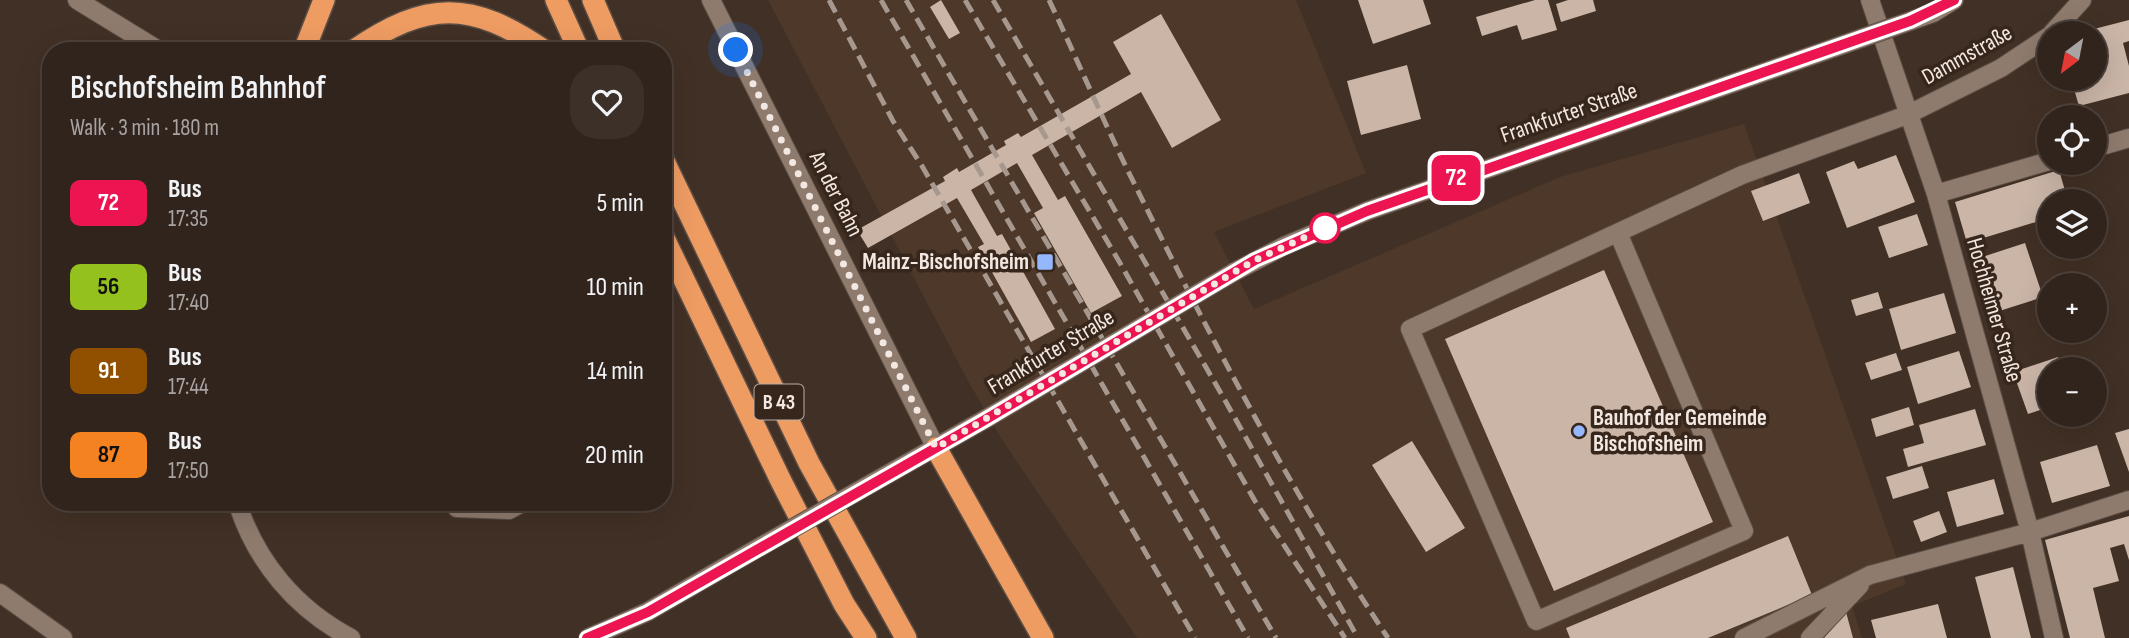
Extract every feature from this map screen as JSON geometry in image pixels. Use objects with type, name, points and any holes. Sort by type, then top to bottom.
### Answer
[{"type":"highway","points":[[308,42],[324,0]]},
{"type":"highway","points":[[556,0],[575,42]]},
{"type":"highway","points":[[593,0],[611,42]]},
{"type":"highway","points":[[366,42],[401,18],[451,7],[478,11],[499,20],[532,42]]},
{"type":"highway","name":"B 43","points":[[672,178],[808,463],[906,638]]},
{"type":"highway","name":"B 43","points":[[672,255],[781,481],[844,604],[866,638]]},
{"type":"highway","points":[[936,448],[1043,638]]},
{"type":"street","points":[[77,0],[145,42]]},
{"type":"street","name":"An der Bahn","points":[[711,0],[936,448]]},
{"type":"street","name":"Hochheimer Straße","points":[[1870,0],[1936,194],[2030,532],[2054,638]]},
{"type":"street","name":"Frankfurter Straße","points":[[936,448],[1234,272],[1284,246],[1367,211],[1933,13],[1954,0]]},
{"type":"street","name":"Dammstraße","points":[[2063,21],[2082,0]]},
{"type":"street","name":"Dammstraße","points":[[1619,235],[1744,531],[1536,621],[1410,329],[1619,235],[1742,176],[1907,115],[2001,68],[2037,44]]},
{"type":"street","points":[[2107,144],[2129,138]]},
{"type":"street","points":[[1936,194],[2037,165]]},
{"type":"street","points":[[588,638],[648,612],[936,448]]},
{"type":"street","points":[[1744,638],[1870,575],[2030,532],[2129,500]]},
{"type":"street","points":[[241,511],[252,539],[272,572],[312,613],[351,638]]},
{"type":"street","points":[[1810,638],[1870,575]]},
{"type":"street","points":[[0,593],[63,638]]},
{"type":"shaded area","points":[[768,0],[1296,0],[1366,173],[1214,232],[1254,309],[1560,177],[1744,124],[1906,584],[1852,606],[1862,638],[1137,638],[1004,443],[968,381]]},
{"type":"building","points":[[941,0],[960,33],[949,39],[930,7]]},
{"type":"building","points":[[1358,0],[1423,0],[1431,24],[1373,44]]},
{"type":"building","points":[[1535,0],[1548,0],[1557,30],[1522,40],[1517,25],[1482,36],[1476,17]]},
{"type":"building","points":[[1568,0],[1593,0],[1596,11],[1561,22],[1556,4]]},
{"type":"building","points":[[1161,14],[1221,120],[1172,148],[1141,92],[1032,155],[1058,200],[1065,196],[1122,296],[1091,313],[1034,213],[1043,208],[1017,163],[971,190],[997,236],[1002,234],[1055,329],[1031,342],[978,247],[984,244],[957,198],[868,248],[857,230],[945,181],[943,177],[957,168],[959,172],[1006,145],[1004,141],[1018,133],[1021,137],[1131,74],[1113,42]]},
{"type":"building","points":[[2129,20],[2129,41],[2123,43],[2129,66],[2129,93],[2079,105],[2075,91],[2107,91],[2107,26]]},
{"type":"building","points":[[1407,65],[1421,119],[1361,135],[1347,81]]},
{"type":"building","points":[[1896,155],[1915,202],[1847,228],[1826,172],[1854,161],[1858,169]]},
{"type":"building","points":[[1799,173],[1810,203],[1763,221],[1751,191]]},
{"type":"building","points":[[2043,175],[2060,175],[2065,189],[2037,189],[2037,222],[1967,243],[1955,202]]},
{"type":"building","points":[[1917,214],[1928,245],[1889,258],[1878,227]]},
{"type":"building","points":[[2025,243],[2037,279],[2037,299],[1993,313],[1976,259]]},
{"type":"building","name":"Bauhof der Gemeinde Bischofsheim","points":[[1604,270],[1713,522],[1554,591],[1445,339]]},
{"type":"building","points":[[1878,292],[1883,308],[1856,316],[1851,300]]},
{"type":"building","points":[[1944,293],[1956,333],[1901,350],[1889,309]]},
{"type":"building","points":[[1959,351],[1971,387],[1918,404],[1907,367]]},
{"type":"building","points":[[1896,353],[1902,370],[1871,380],[1865,363]]},
{"type":"building","points":[[2037,364],[2037,411],[2028,414],[2013,372]]},
{"type":"building","points":[[1909,407],[1914,425],[1876,437],[1871,419]]},
{"type":"building","points":[[1975,409],[1986,445],[1908,467],[1903,449],[1924,443],[1919,425]]},
{"type":"building","points":[[2129,429],[2129,472],[2115,433]]},
{"type":"building","points":[[1412,441],[1465,528],[1426,552],[1372,465]]},
{"type":"building","points":[[2097,445],[2110,486],[2052,503],[2040,462]]},
{"type":"building","points":[[1922,466],[1929,488],[1893,499],[1886,477]]},
{"type":"building","points":[[1994,479],[2004,514],[1957,527],[1947,492]]},
{"type":"building","points":[[1939,511],[1947,532],[1921,542],[1913,521]]},
{"type":"building","points":[[2129,516],[2129,560],[2124,544],[2110,548],[2119,581],[2093,588],[2105,638],[2070,638],[2045,540]]},
{"type":"building","points":[[1788,536],[1812,595],[1708,638],[1570,638],[1566,628]]},
{"type":"building","points":[[2013,567],[2031,638],[1991,638],[1975,577]]},
{"type":"building","points":[[1938,604],[1947,638],[1876,638],[1871,620]]},
{"type":"building","points":[[1846,612],[1853,638],[1824,638]]},
{"type":"railway","points":[[829,0],[893,121],[922,166],[1195,638]]},
{"type":"railway","points":[[881,0],[1248,638]]},
{"type":"railway","points":[[906,0],[1276,638]]},
{"type":"railway","points":[[965,0],[1120,263],[1255,501],[1345,638]]},
{"type":"railway","points":[[993,0],[1222,395],[1358,638]]},
{"type":"railway","points":[[1049,0],[1123,160],[1223,358],[1286,472],[1388,638]]},
{"type":"bus line","name":"72","points":[[587,638],[648,612],[983,421],[1255,260],[1284,246],[1367,211],[1550,145],[1933,13],[1954,0]]},
{"type":"place","name":"Mainz-Bischofsheim","points":[[1045,262]]},
{"type":"place","name":"Bauhof der Gemeinde Bischofsheim","points":[[1579,431]]},
{"type":"route","points":[[736,50],[936,448],[1255,260],[1325,228]]}]
